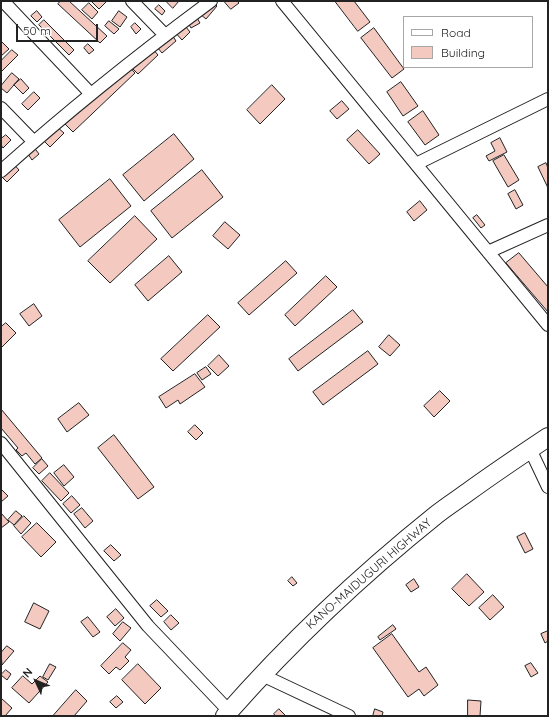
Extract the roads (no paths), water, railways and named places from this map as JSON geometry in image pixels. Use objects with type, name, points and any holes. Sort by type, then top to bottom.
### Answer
[{"type":"highway","name":"KANO-MAIDUGURI HIGHWAY","points":[[227,713],[283,653],[381,560],[437,514],[498,470],[548,437]]},
{"type":"street","points":[[3,1],[91,94]]},
{"type":"street","points":[[132,1],[165,35]]},
{"type":"street","points":[[1,171],[91,94],[165,35],[211,1]]},
{"type":"street","points":[[282,1],[548,325]]},
{"type":"street","points":[[416,164],[548,99]]},
{"type":"street","points":[[1,108],[34,142]]},
{"type":"street","points":[[488,252],[548,225]]},
{"type":"street","points":[[1,443],[148,626],[227,713]]},
{"type":"street","points":[[530,449],[548,487]]},
{"type":"street","points":[[262,674],[349,716]]}]
